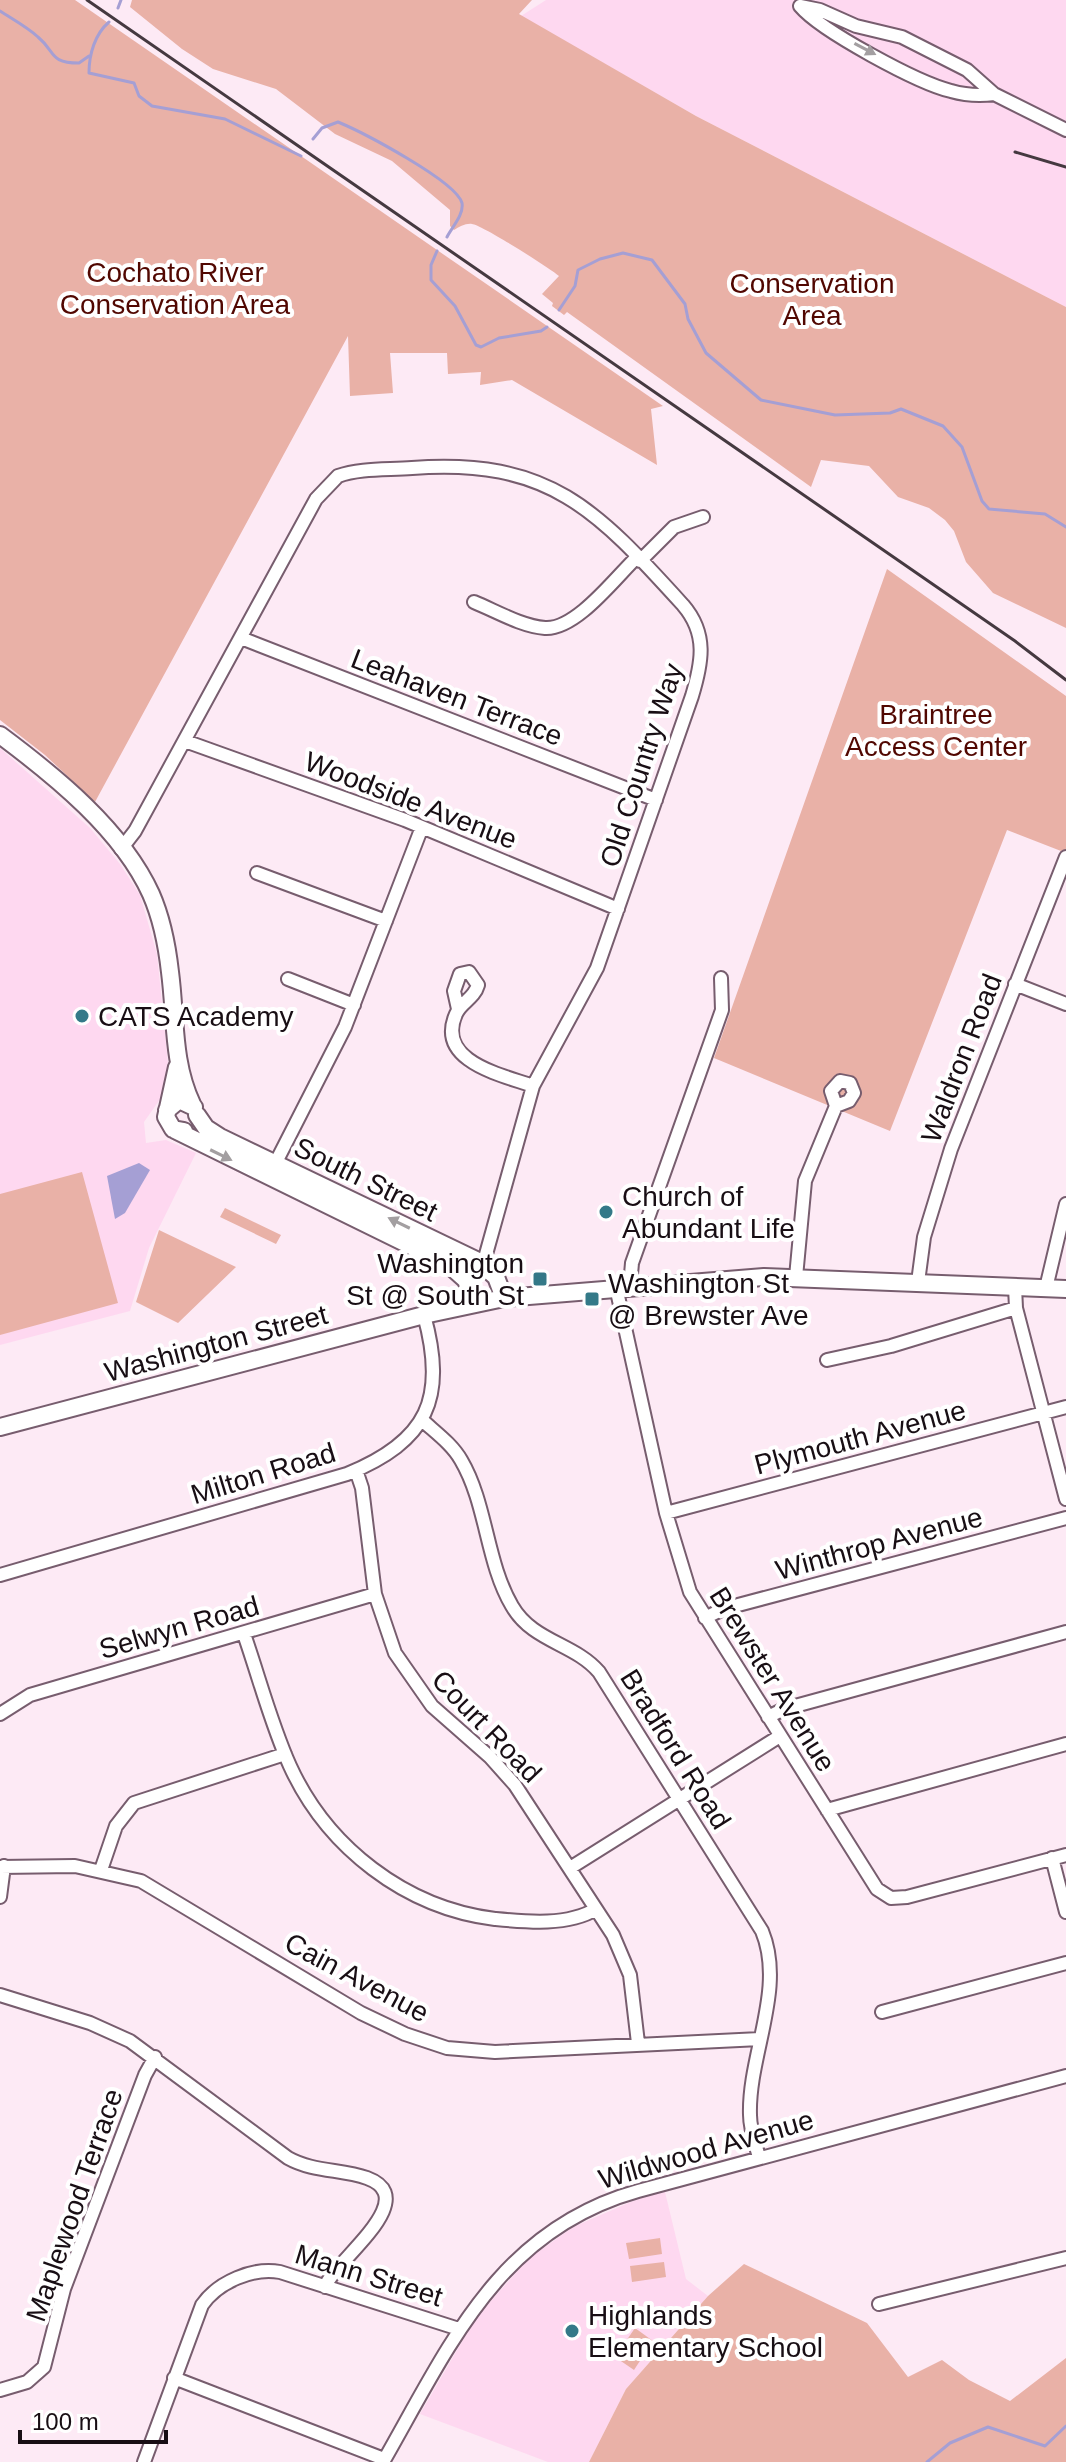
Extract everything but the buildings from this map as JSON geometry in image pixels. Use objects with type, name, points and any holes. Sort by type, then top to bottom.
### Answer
[{"type":"main road","points":[[0,735],[72,796],[121,849],[149,890],[161,923],[171,978],[178,1062],[194,1110],[192,1127],[175,1130],[166,1120],[178,1062]]},
{"type":"main road","points":[[167,1110],[176,1101],[194,1110]]},
{"type":"main road","name":"South Street","points":[[194,1110],[210,1131],[272,1171],[448,1264],[466,1280],[474,1304]]},
{"type":"main road","name":"South Street","points":[[175,1130],[483,1265]]},
{"type":"main road","points":[[483,1265],[496,1277],[504,1298]]},
{"type":"main road","name":"Washington Street","points":[[0,1427],[424,1315],[504,1298],[623,1287],[796,1277],[1066,1289]]},
{"type":"street","points":[[994,94],[959,93],[928,83],[825,28],[800,6],[902,37],[967,70],[994,94],[1066,130]]},
{"type":"street","name":"Old Country Way","points":[[121,849],[135,831],[320,493],[333,479],[350,473],[472,466],[517,474],[554,487],[575,500],[687,609],[701,643],[695,686],[585,997],[554,1044],[533,1086],[483,1265]]},
{"type":"street","points":[[474,602],[534,626],[560,627],[577,616],[679,523],[703,517]]},
{"type":"street","name":"Leahaven Terrace","points":[[241,638],[656,800]]},
{"type":"street","name":"Woodside Avenue","points":[[185,741],[422,827],[618,909]]},
{"type":"street","points":[[272,1171],[354,1005],[422,827]]},
{"type":"street","name":"Waldron Road","points":[[918,1282],[924,1237],[942,1177],[1066,857]]},
{"type":"street","points":[[257,873],[386,921]]},
{"type":"street","points":[[623,1287],[722,1010],[721,978]]},
{"type":"street","points":[[288,979],[354,1005]]},
{"type":"street","points":[[1015,984],[1066,1004]]},
{"type":"street","points":[[458,1009],[454,1035],[466,1058],[491,1073],[533,1086]]},
{"type":"street","points":[[796,1277],[805,1181],[836,1106]]},
{"type":"street","points":[[1046,1288],[1066,1204]]},
{"type":"street","name":"Brewster Avenue","points":[[623,1287],[666,1513],[686,1582],[705,1618],[873,1885],[891,1898],[907,1897],[1066,1855]]},
{"type":"street","points":[[1015,1287],[1016,1308],[1066,1499]]},
{"type":"street","points":[[827,1360],[891,1346],[1016,1308]]},
{"type":"street","name":"Milton Road","points":[[0,1575],[356,1470],[397,1446],[422,1420],[431,1400],[434,1376],[424,1315]]},
{"type":"street","name":"Plymouth Avenue","points":[[666,1513],[1066,1407]]},
{"type":"street","name":"Bradford Road","points":[[422,1420],[463,1463],[513,1608],[538,1635],[585,1660],[599,1672],[765,1939],[769,1973],[750,2113],[759,2157]]},
{"type":"street","name":"Court Road","points":[[356,1470],[362,1488],[375,1594],[391,1644],[408,1677],[432,1706],[510,1778],[596,1909],[628,1967],[638,2043]]},
{"type":"street","name":"Winthrop Avenue","points":[[705,1618],[723,1609],[1066,1518]]},
{"type":"street","name":"Selwyn Road","points":[[0,1714],[30,1695],[375,1594]]},
{"type":"street","points":[[768,1717],[784,1709],[1066,1632]]},
{"type":"street","points":[[244,1634],[285,1754],[307,1796],[339,1839],[369,1867],[414,1894],[458,1911],[508,1920],[569,1919],[596,1909]]},
{"type":"street","points":[[570,1868],[780,1736]]},
{"type":"street","points":[[827,1810],[1066,1744]]},
{"type":"street","points":[[101,1870],[116,1826],[134,1803],[285,1754]]},
{"type":"street","points":[[1052,1858],[1066,1912]]},
{"type":"street","name":"Cain Avenue","points":[[2,1867],[55,1865],[101,1870],[155,1888],[361,2013],[432,2044],[495,2052],[760,2039]]},
{"type":"street","points":[[0,1897],[2,1867]]},
{"type":"street","points":[[882,2012],[1066,1963]]},
{"type":"street","points":[[0,1995],[100,2027],[155,2057],[288,2158],[314,2169],[366,2178],[379,2185],[385,2198],[383,2217],[337,2265],[325,2287]]},
{"type":"street","name":"Maplewood Terrace","points":[[0,2390],[27,2382],[44,2367],[64,2289],[145,2075],[155,2057]]},
{"type":"street","name":"Wildwood Avenue","points":[[384,2460],[459,2329],[510,2264],[541,2238],[582,2212],[620,2196],[1066,2076]]},
{"type":"street","points":[[879,2304],[1066,2258]]},
{"type":"street","name":"Mann Street","points":[[144,2462],[202,2305],[217,2290],[240,2278],[268,2270],[459,2329]]},
{"type":"street","points":[[174,2378],[384,2460]]},
{"type":"shaded area","points":[[546,0],[1066,0],[1066,307],[696,116],[521,16]]},
{"type":"shaded area","name":"CATS Academy","points":[[0,748],[90,828],[120,864],[140,895],[157,954],[168,1062],[163,1095],[144,1122],[146,1143],[166,1140],[196,1153],[149,1248],[130,1311],[0,1345]]},
{"type":"shaded area","points":[[139,1163],[150,1170],[125,1213],[115,1219],[107,1176]]},
{"type":"shaded area","name":"Highlands Elementary School","points":[[665,2192],[686,2279],[708,2296],[626,2389],[589,2462],[548,2462],[420,2414],[475,2319],[528,2259],[573,2227],[640,2198]]},
{"type":"green space","name":"Cochato River Conservation Area","points":[[0,0],[75,0],[663,406],[651,409],[657,465],[512,380],[480,385],[481,372],[448,374],[447,353],[390,353],[393,393],[350,396],[348,336],[95,802],[45,755],[0,720]]},
{"type":"green space","name":"Conservation Area","points":[[132,0],[532,0],[519,14],[696,116],[1066,307],[1066,628],[993,593],[966,562],[954,531],[945,520],[929,508],[898,497],[869,466],[821,460],[811,487],[567,312],[564,315],[552,306],[553,303],[542,294],[559,276],[553,271],[478,226],[467,224],[454,230],[450,226],[450,210],[392,161],[335,134],[276,89],[213,69],[182,49],[130,7]]},
{"type":"green space","name":"Braintree Access Center","points":[[887,569],[1066,696],[1066,850],[1061,851],[1007,830],[890,1131],[714,1058]]},
{"type":"green space","points":[[82,1172],[118,1303],[0,1335],[0,1194]]},
{"type":"green space","points":[[225,1208],[281,1235],[276,1244],[220,1217]]},
{"type":"green space","points":[[159,1230],[236,1267],[178,1323],[136,1302]]},
{"type":"green space","points":[[660,2238],[662,2254],[629,2259],[626,2243]]},
{"type":"green space","points":[[664,2262],[666,2277],[632,2282],[630,2266]]},
{"type":"green space","points":[[744,2264],[867,2323],[908,2377],[942,2360],[969,2380],[1010,2401],[1066,2358],[1066,2462],[589,2462],[626,2389],[708,2296]]},
{"type":"green space","points":[[635,2328],[653,2341],[634,2370],[615,2357]]},
{"type":"waterway","points":[[118,8],[121,0]]},
{"type":"waterway","points":[[0,11],[34,33],[58,59],[79,63],[89,56]]},
{"type":"waterway","points":[[109,22],[94,45],[89,73],[134,83],[139,96],[152,106],[225,119],[301,156]]},
{"type":"waterway","points":[[313,139],[322,128],[338,122],[407,158],[443,182],[462,203],[459,216],[447,237]]},
{"type":"waterway","points":[[437,251],[431,265],[431,280],[455,306],[476,345],[481,347],[499,338],[541,331],[547,327]]},
{"type":"waterway","points":[[559,310],[575,286],[578,270],[600,259],[623,253],[652,260],[685,304],[688,319],[706,353],[761,400],[835,415],[890,413],[901,409],[943,426],[962,447],[982,501],[989,509],[1045,514],[1066,527]]},
{"type":"waterway","points":[[927,2462],[950,2443],[988,2427],[1045,2446],[1066,2426]]},
{"type":"railway","points":[[87,0],[1015,641],[1066,680]]},
{"type":"railway","points":[[1015,152],[1066,167]]},
{"type":"place","name":"CATS Academy","points":[[82,1016]]},
{"type":"place","name":"Church of Abundant Life","points":[[606,1212]]},
{"type":"place","name":"Washington St @ South St","points":[[540,1279]]},
{"type":"place","name":"Washington St @ Brewster Ave","points":[[592,1299]]},
{"type":"place","name":"Highlands Elementary School","points":[[572,2331]]}]
